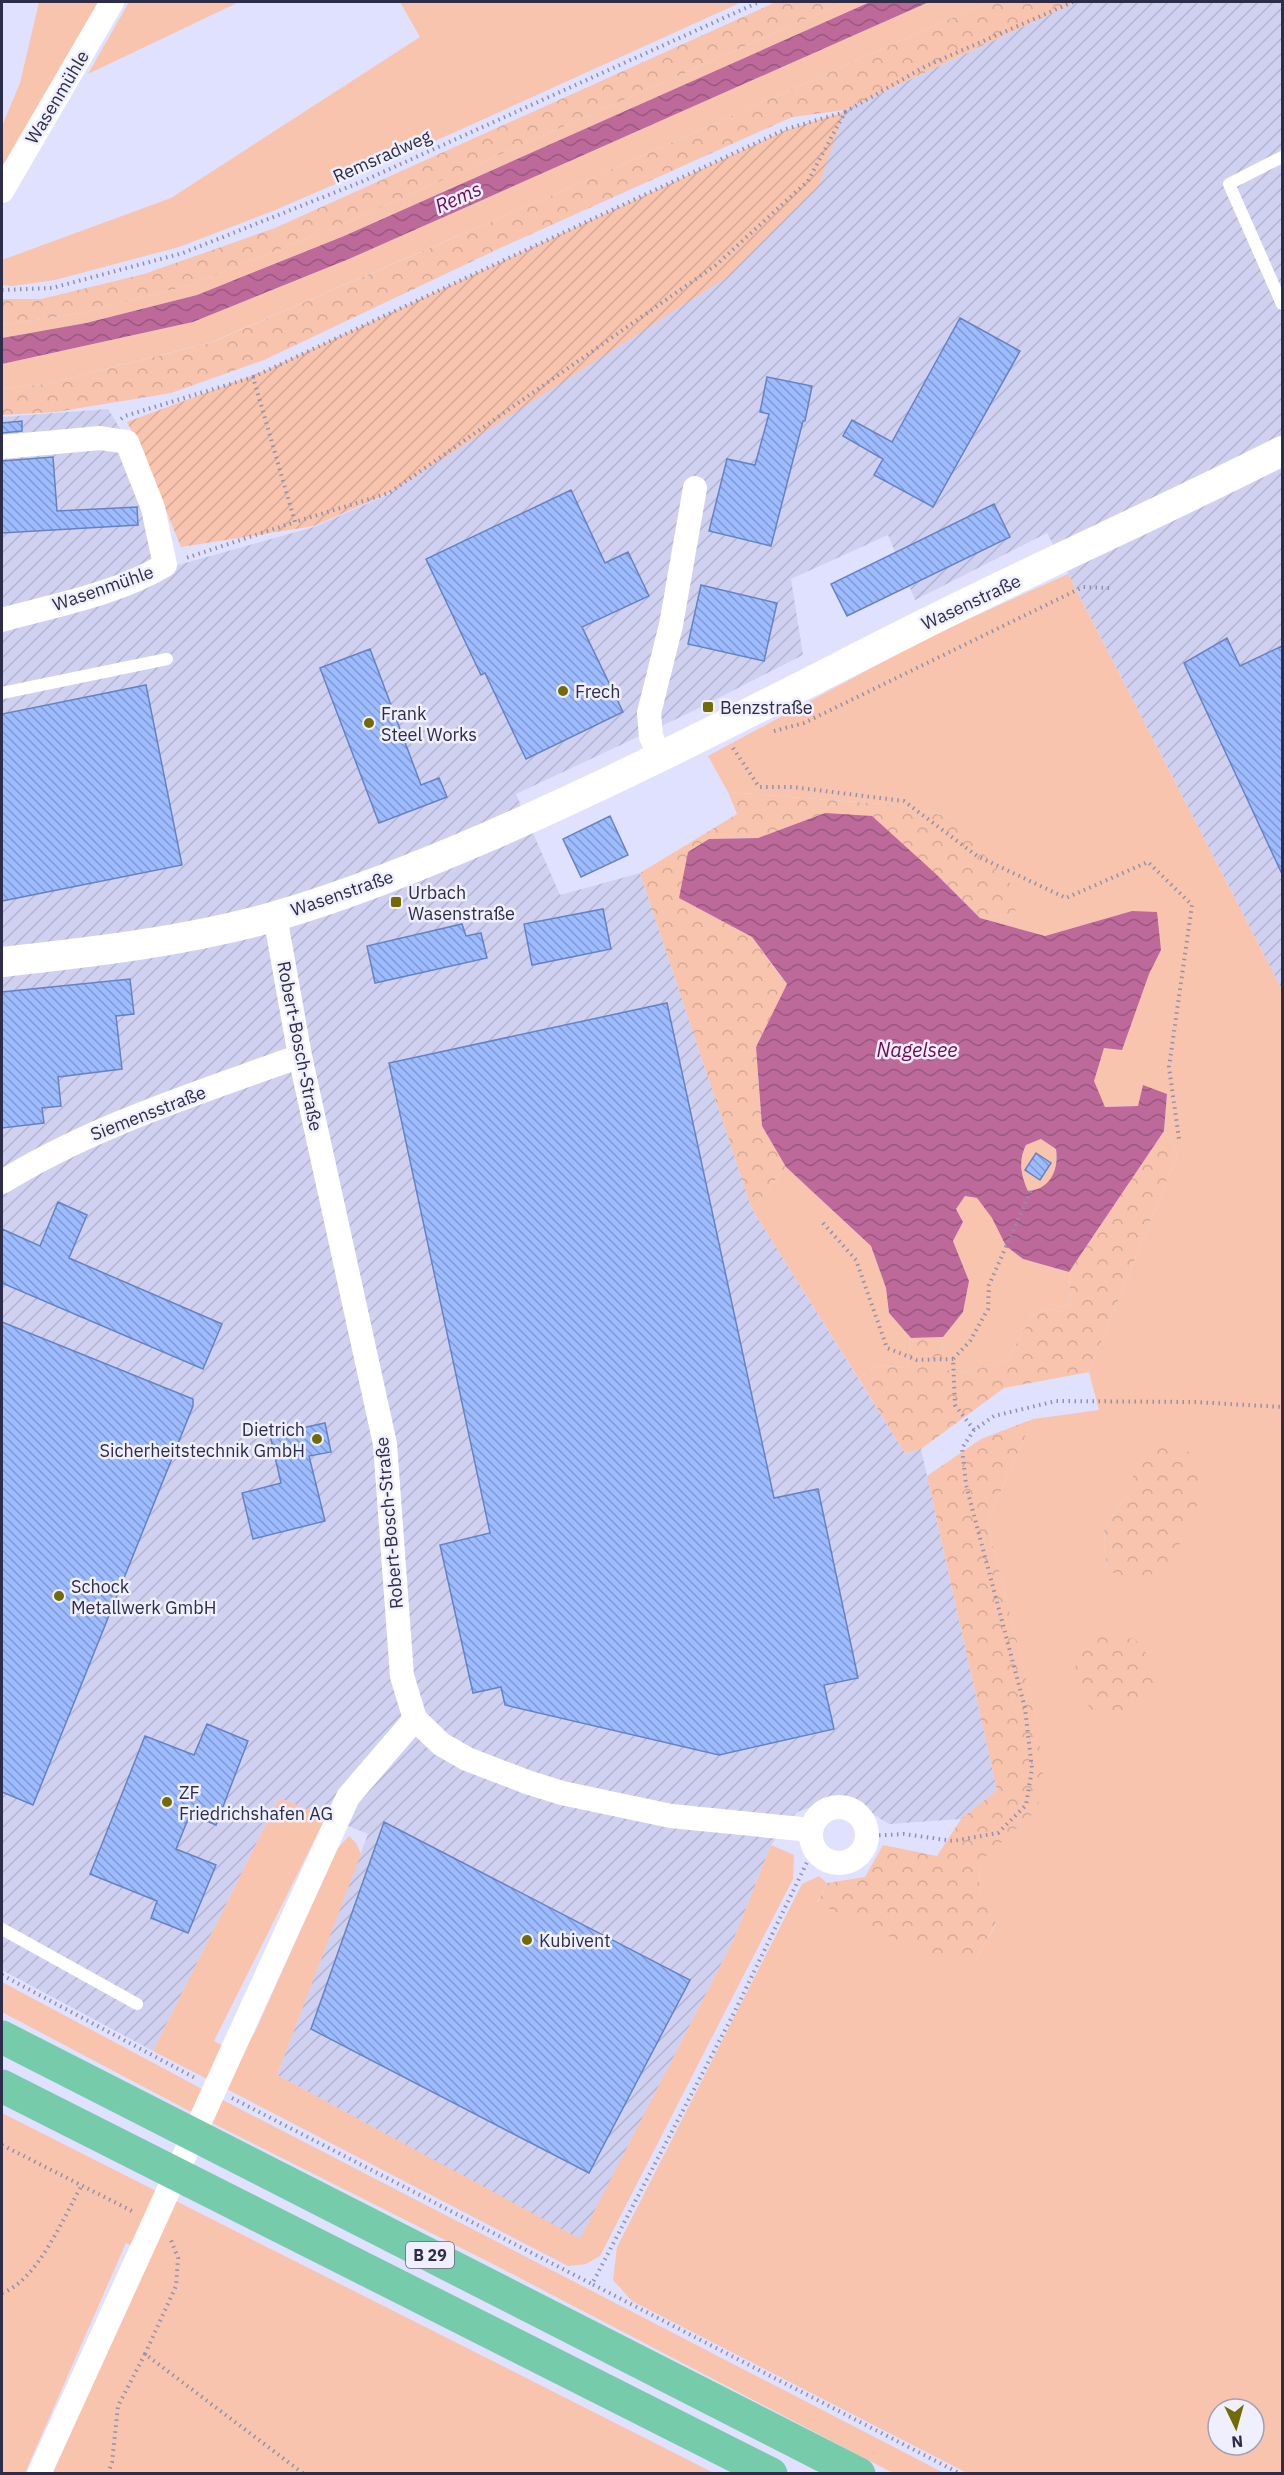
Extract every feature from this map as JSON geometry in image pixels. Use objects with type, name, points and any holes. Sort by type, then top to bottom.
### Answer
[{"type":"highway","name":"B 29","points":[[2,2037],[859,2474]]},
{"type":"highway","name":"B 29","points":[[2,2085],[771,2474]]},
{"type":"street","name":"Wasenmühle","points":[[2,191],[112,2]]},
{"type":"street","name":"Wasenmühle","points":[[2,447],[100,438],[127,442],[153,508],[165,565],[145,577],[2,620]]},
{"type":"street","name":"Wasenstraße","points":[[2,962],[69,955],[141,943],[216,930],[275,916],[363,888],[439,858],[551,809],[719,729],[928,622],[1184,501],[1282,451]]},
{"type":"street","points":[[661,757],[651,738],[649,713],[671,625],[695,488]]},
{"type":"street","name":"Robert-Bosch-Straße","points":[[275,916],[300,1056],[385,1444],[402,1676],[415,1719],[441,1744],[467,1760],[544,1788],[671,1816],[813,1839],[828,1860],[845,1862],[861,1853],[867,1836]]},
{"type":"street","name":"Siemensstraße","points":[[2,1182],[40,1158],[108,1127],[300,1056]]},
{"type":"street","points":[[39,2474],[348,1797],[415,1719]]},
{"type":"street","points":[[813,1839],[814,1821],[828,1809],[847,1808],[862,1818],[867,1836]]},
{"type":"lane","points":[[1282,158],[1229,184],[1282,304]]},
{"type":"lane","points":[[2,693],[167,659]]},
{"type":"lane","points":[[2,1929],[137,2004]]},
{"type":"path","name":"Remsradweg","points":[[2,290],[52,288],[183,253],[361,182],[759,2]]},
{"type":"path","points":[[100,438],[125,416],[253,377],[786,129],[845,112],[926,66],[1073,2]]},
{"type":"path","points":[[165,565],[389,493],[716,265],[808,181],[845,112]]},
{"type":"path","points":[[253,377],[295,522]]},
{"type":"path","points":[[772,732],[804,723],[1083,587],[1110,588]]},
{"type":"path","points":[[719,729],[759,787],[793,787],[904,801],[977,856],[1066,898],[1148,862],[1192,905],[1169,1067],[1179,1139]]},
{"type":"path","points":[[823,1223],[856,1260],[887,1348],[917,1360],[953,1359],[970,1341],[988,1309],[989,1285],[1031,1190]]},
{"type":"path","points":[[953,1359],[955,1405],[974,1430]]},
{"type":"path","points":[[867,1836],[904,1834],[953,1842],[998,1833],[1026,1805],[1032,1769],[1025,1708],[966,1485],[962,1448],[974,1430],[994,1416],[1056,1401],[1195,1402],[1282,1407]]},
{"type":"path","points":[[592,2284],[734,2013],[813,1839]]},
{"type":"path","points":[[2,1975],[197,2080]]},
{"type":"path","points":[[228,2096],[961,2474]]},
{"type":"path","points":[[2,2145],[137,2215]]},
{"type":"path","points":[[2,2293],[14,2289],[37,2263],[82,2186]]},
{"type":"path","points":[[108,2474],[112,2462],[118,2406],[176,2286],[178,2258],[171,2240],[163,2234]]},
{"type":"path","points":[[145,2354],[304,2474]]},
{"type":"shaded area","points":[[1076,2],[1282,2],[1282,990],[1047,533],[915,600],[888,535],[791,579],[803,655],[689,713],[516,794],[560,895],[640,873],[752,1209],[905,1453],[921,1449],[997,1790],[961,1819],[889,1824],[844,1796],[797,1812],[771,1845],[733,1941],[580,2240],[277,2075],[368,1834],[279,1798],[153,2051],[2,1970],[2,417],[108,409],[135,453],[160,570],[314,527],[389,494],[702,274],[800,183],[845,110]]},
{"type":"green space","points":[[39,2],[104,2],[2,178],[2,126],[20,83]]},
{"type":"green space","points":[[129,2],[239,2],[88,74]]},
{"type":"green space","points":[[400,2],[742,2],[453,133],[273,211],[179,247],[55,280],[13,286],[2,285],[2,260],[171,198],[420,37]]},
{"type":"green space","points":[[776,2],[845,2],[343,224],[190,285],[82,313],[2,325],[2,299],[41,299],[144,274],[275,228]]},
{"type":"green space","points":[[845,2],[870,2],[344,236],[197,295],[86,323],[2,338],[2,325],[82,313],[190,285],[343,224]]},
{"type":"green space","points":[[929,2],[988,2],[581,183],[209,343],[45,384],[2,389],[2,364],[193,322],[349,259]]},
{"type":"green space","points":[[988,2],[1076,2],[845,110],[792,117],[496,250],[264,360],[171,393],[56,412],[2,415],[2,389],[45,384],[210,343],[581,183]]},
{"type":"green space","points":[[844,112],[819,185],[727,277],[389,493],[314,526],[181,547],[141,449],[127,422],[267,370],[786,130]]},
{"type":"green space","points":[[1068,574],[1282,990],[1282,2473],[967,2473],[632,2301],[613,2280],[617,2247],[802,1884],[819,1876],[827,1883],[817,1902],[976,1959],[996,1924],[979,1889],[980,1861],[1037,1810],[1037,1721],[987,1522],[1033,1419],[1099,1410],[1089,1372],[1178,1153],[1164,1131],[1167,1094],[1138,1106],[1105,1107],[1094,1081],[1096,1069],[1111,1035],[1161,950],[1132,911],[1045,936],[980,918],[1014,914],[950,817],[895,805],[728,792],[708,756],[931,636]],"holes":[[[1128,1494],[1107,1571],[1104,1529]]]},
{"type":"green space","points":[[728,792],[895,805],[950,817],[1018,892],[1015,914],[980,918],[937,875],[825,813],[758,838],[709,839],[679,898],[752,937],[787,985],[756,1047],[762,1126],[786,1167],[752,1209],[640,873],[737,814]]},
{"type":"green space","points":[[1164,1131],[1178,1153],[1089,1372],[1004,1388],[921,1449],[905,1453],[859,1379],[876,1365],[907,1368],[911,1338],[943,1337],[942,1369],[966,1373],[1008,1359],[1033,1314],[1071,1304],[1069,1272]]},
{"type":"green space","points":[[1042,1139],[1056,1149],[1055,1171],[1048,1183],[1036,1190],[1028,1191],[1021,1168],[1022,1157],[1026,1145]]},
{"type":"green space","points":[[786,1167],[871,1246],[886,1288],[889,1313],[911,1338],[907,1368],[876,1365],[859,1379],[752,1209]]},
{"type":"green space","points":[[965,1196],[977,1198],[992,1218],[1006,1246],[1023,1259],[1069,1272],[1071,1304],[1033,1314],[1008,1359],[966,1373],[941,1369],[943,1337],[963,1312],[969,1281],[953,1241],[963,1222],[956,1209]]},
{"type":"green space","points":[[1033,1419],[987,1522],[1037,1721],[1043,1775],[1037,1810],[980,1862],[979,1889],[996,1923],[976,1959],[942,1961],[817,1903],[827,1883],[865,1877],[883,1845],[937,1856],[961,1819],[997,1790],[927,1476],[981,1439]]},
{"type":"green space","points":[[1177,1442],[1198,1460],[1200,1499],[1171,1563],[1140,1581],[1107,1571],[1104,1529],[1128,1494],[1139,1455]]},
{"type":"green space","points":[[1095,1635],[1135,1639],[1156,1666],[1156,1693],[1138,1710],[1098,1716],[1077,1694],[1075,1660]]},
{"type":"green space","points":[[279,1798],[326,1817],[214,2041],[241,2055],[255,2032],[337,1849],[349,1836],[356,1843],[361,1854],[277,2075],[580,2239],[733,1941],[771,1845],[794,1855],[793,1879],[600,2256],[586,2264],[568,2266],[153,2051]]},
{"type":"green space","points":[[2,1982],[219,2098],[944,2473],[893,2473],[493,2264],[212,2123],[2,2012]]},
{"type":"green space","points":[[2,2113],[714,2473],[50,2473],[148,2253],[126,2243],[25,2473],[2,2473]]},
{"type":"water","name":"Rems","points":[[870,2],[929,2],[349,259],[193,322],[2,364],[2,338],[86,323],[197,295],[344,236]]},
{"type":"water","name":"Nagelsee","points":[[825,813],[872,816],[980,918],[1045,936],[1132,911],[1157,912],[1161,950],[1149,974],[1122,1050],[1104,1048],[1094,1081],[1105,1107],[1138,1106],[1143,1085],[1167,1094],[1164,1131],[1069,1272],[1023,1259],[1006,1246],[992,1218],[977,1198],[965,1196],[956,1209],[963,1222],[953,1241],[969,1281],[963,1312],[943,1337],[911,1338],[889,1313],[886,1288],[871,1246],[786,1167],[762,1126],[756,1047],[787,984],[752,937],[679,898],[688,852],[709,839],[758,838]],"holes":[[[1041,1139],[1056,1149],[1056,1164],[1052,1177],[1042,1186],[1028,1191],[1021,1168],[1026,1145]]]},
{"type":"building","points":[[960,318],[1020,351],[933,507],[874,475],[883,459],[843,436],[852,420],[892,442]]},
{"type":"building","points":[[767,377],[812,386],[805,421],[803,421],[771,546],[709,531],[727,459],[755,465],[769,414],[760,412]]},
{"type":"building","points":[[22,421],[22,431],[2,433],[2,423]]},
{"type":"building","points":[[53,457],[57,511],[137,507],[138,525],[2,533],[2,461]]},
{"type":"building","points":[[571,490],[605,563],[628,552],[649,596],[582,627],[623,712],[526,759],[485,673],[481,675],[426,559]]},
{"type":"building","points":[[994,504],[1010,537],[847,616],[831,584]]},
{"type":"building","points":[[701,585],[777,603],[764,661],[688,644]]},
{"type":"building","points":[[1227,638],[1240,666],[1282,646],[1282,874],[1184,663]]},
{"type":"building","name":"Frank Steel Works","points":[[370,649],[421,785],[439,778],[447,797],[379,823],[320,668]]},
{"type":"building","points":[[146,685],[182,865],[2,901],[2,714]]},
{"type":"building","points":[[610,816],[628,855],[581,877],[563,839]]},
{"type":"building","points":[[603,909],[611,949],[532,965],[524,924]]},
{"type":"building","points":[[462,924],[466,936],[481,933],[487,958],[375,983],[367,946]]},
{"type":"building","points":[[130,979],[134,1014],[116,1016],[122,1069],[58,1077],[61,1106],[42,1108],[44,1123],[2,1128],[2,992]]},
{"type":"building","points":[[667,1003],[774,1498],[818,1489],[858,1678],[824,1685],[834,1729],[719,1755],[505,1705],[501,1687],[473,1693],[440,1545],[490,1533],[389,1063]]},
{"type":"building","points":[[1036,1153],[1051,1163],[1040,1180],[1025,1170]]},
{"type":"building","points":[[58,1202],[87,1215],[69,1258],[222,1324],[203,1369],[2,1283],[2,1229],[40,1246]]},
{"type":"building","name":"Schock Metallwerk GmbH","points":[[2,1322],[193,1399],[193,1406],[33,1805],[2,1792]]},
{"type":"building","points":[[325,1423],[331,1452],[309,1456],[325,1521],[253,1539],[242,1493],[281,1483],[270,1435]]},
{"type":"building","points":[[207,1724],[248,1741],[216,1825],[190,1814],[176,1849],[216,1865],[188,1933],[151,1918],[157,1901],[90,1874],[145,1736],[194,1755]]},
{"type":"building","points":[[384,1822],[690,1980],[589,2173],[311,2029]]},
{"type":"place","name":"Frech","points":[[563,691]]},
{"type":"place","name":"Benzstraße","points":[[708,707]]},
{"type":"place","name":"Frank Steel Works","points":[[369,723]]},
{"type":"place","name":"Urbach Wasenstraße","points":[[396,902]]},
{"type":"place","name":"Dietrich Sicherheitstechnik GmbH","points":[[317,1439]]},
{"type":"place","name":"Schock Metallwerk GmbH","points":[[59,1596]]},
{"type":"place","name":"ZF Friedrichshafen AG","points":[[167,1802]]},
{"type":"place","name":"Kubivent","points":[[527,1940]]}]
